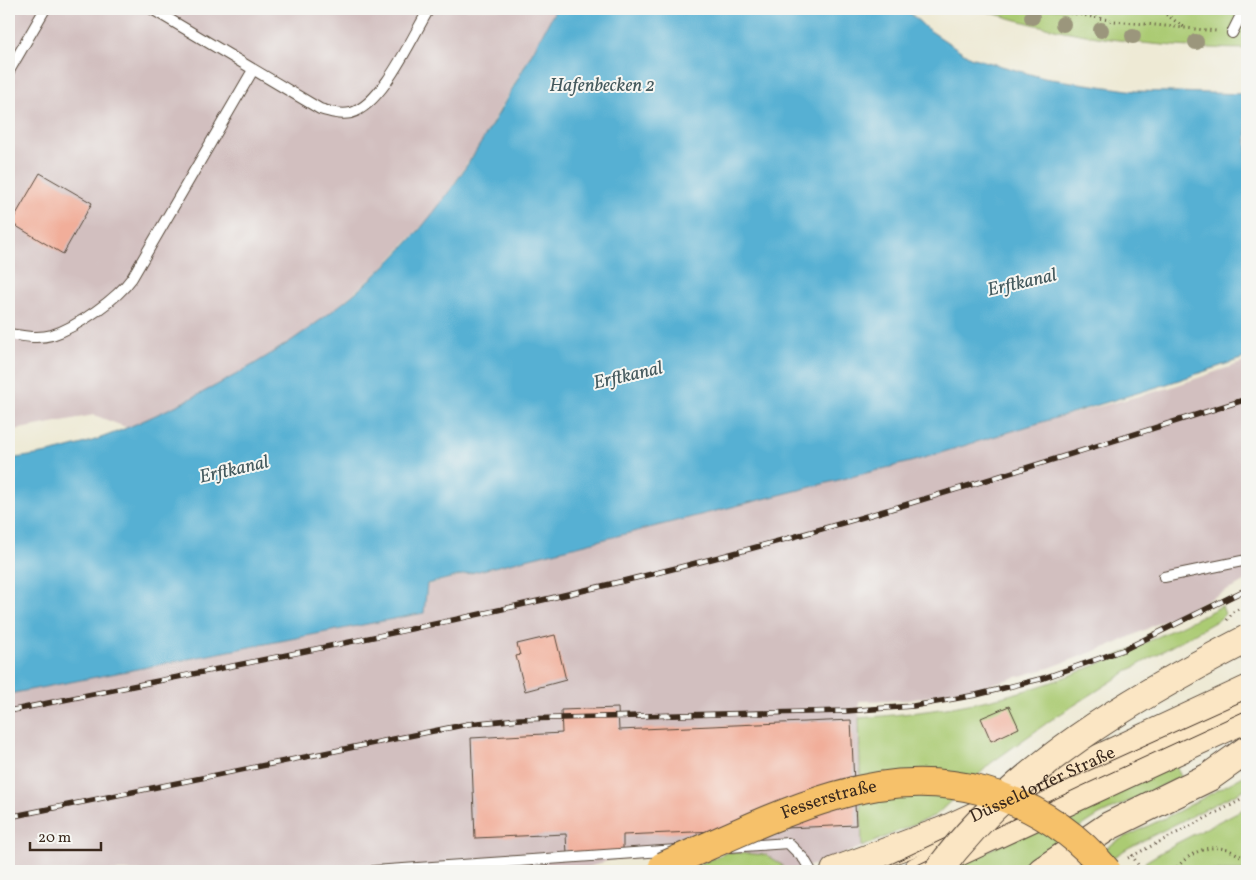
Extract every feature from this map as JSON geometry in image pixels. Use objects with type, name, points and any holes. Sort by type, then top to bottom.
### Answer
[{"type":"main road","points":[[938,871],[983,819],[1017,786],[1054,756],[1153,691],[1247,639]]},
{"type":"main road","name":"Düsseldorfer Straße","points":[[834,871],[943,831],[1247,690]]},
{"type":"main road","name":"Düsseldorfer Straße","points":[[917,871],[1247,718]]},
{"type":"main road","points":[[1042,871],[1110,826],[1209,777],[1247,750]]},
{"type":"main road","name":"Fesserstraße","points":[[662,866],[835,796],[878,786],[921,782],[969,787],[994,793],[1029,807],[1063,828],[1091,852],[1117,865]]},
{"type":"lane","points":[[9,71],[45,9]]},
{"type":"lane","points":[[152,9],[320,109],[342,114],[352,112],[369,102],[377,94],[429,9]]},
{"type":"lane","points":[[1232,33],[1244,9]]},
{"type":"lane","points":[[9,334],[31,337],[52,335],[71,326],[121,292],[132,278],[254,70]]},
{"type":"lane","points":[[1164,577],[1247,560]]},
{"type":"lane","points":[[374,871],[788,843],[804,859],[811,871]]},
{"type":"path","points":[[1051,9],[1114,21],[1232,33]]},
{"type":"path","points":[[1158,9],[1185,28]]},
{"type":"path","points":[[1117,865],[1132,855],[1247,797]]},
{"type":"path","points":[[1174,871],[1191,854],[1202,849],[1228,849],[1247,861]]},
{"type":"path","points":[[1132,855],[1142,871]]},
{"type":"shaded area","points":[[9,9],[556,9],[480,144],[434,213],[382,268],[329,314],[280,349],[207,392],[128,428],[94,415],[9,431]]},
{"type":"shaded area","points":[[1247,361],[1247,581],[1117,643],[1049,668],[980,687],[909,700],[859,701],[862,847],[796,871],[782,871],[782,865],[728,852],[610,860],[578,871],[9,871],[9,694],[424,613],[427,585],[1169,388]]},
{"type":"green space","points":[[979,9],[1247,9],[1247,49],[1145,43],[1078,34],[1012,19]]},
{"type":"green space","points":[[1222,606],[1225,614],[1220,619],[1131,669],[1051,720],[991,763],[936,815],[862,847],[859,718],[979,702],[1049,683],[1137,647]]},
{"type":"green space","points":[[1176,765],[1181,777],[1099,815],[1049,847],[1019,871],[943,871]]},
{"type":"green space","points":[[1247,774],[1247,788],[1128,848],[1092,871],[1071,871],[1117,841],[1179,811]]},
{"type":"green space","points":[[1247,807],[1247,871],[1150,871],[1145,862],[1175,844]]},
{"type":"green space","points":[[728,852],[766,855],[782,865],[782,871],[683,871]]},
{"type":"water","points":[[556,9],[906,9],[926,28],[970,57],[1044,78],[1135,91],[1247,94],[1247,357],[1167,384],[914,461],[427,584],[424,613],[9,694],[9,459],[80,445],[115,433],[160,413],[198,395],[272,353],[309,329],[343,302],[407,244],[434,212],[484,138]]},
{"type":"building","points":[[40,173],[92,203],[63,254],[11,223]]},
{"type":"building","points":[[555,635],[566,680],[525,691],[516,656],[520,655],[517,644]]},
{"type":"building","points":[[1009,706],[1019,728],[991,741],[981,718]]},
{"type":"building","points":[[618,708],[619,730],[851,720],[856,825],[623,835],[623,852],[567,855],[566,834],[475,838],[471,738],[562,733],[561,710]]},
{"type":"tram line","points":[[876,871],[1077,776],[1247,699]]},
{"type":"tram line","points":[[905,871],[1247,710]]},
{"type":"railway","points":[[9,711],[495,611],[656,573],[805,534],[1247,399]]},
{"type":"railway","points":[[9,817],[468,724],[520,719],[846,711],[913,706],[976,695],[1044,678],[1123,650],[1247,589]]},
{"type":"water label","name":"Hafenbecken 2","points":[[602,86]]},
{"type":"water label","name":"Erftkanal","points":[[1022,283]]},
{"type":"water label","name":"Erftkanal","points":[[628,376]]},
{"type":"water label","name":"Erftkanal","points":[[234,470]]}]
